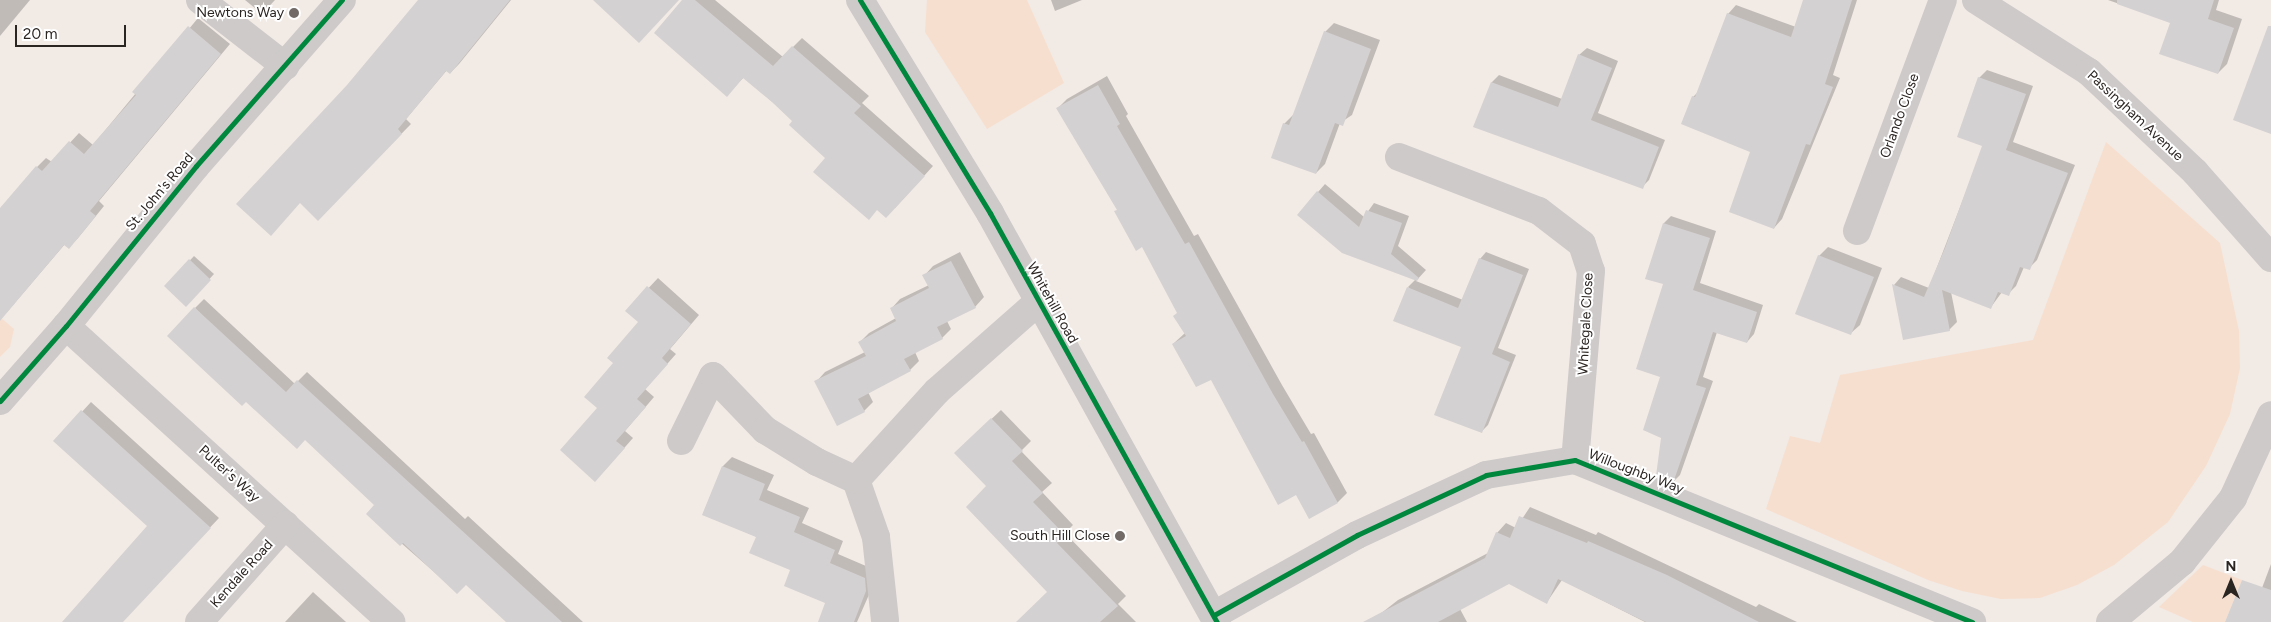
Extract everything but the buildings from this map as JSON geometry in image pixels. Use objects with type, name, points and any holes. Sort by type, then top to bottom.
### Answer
[{"type":"street","points":[[200,0],[285,66]]},
{"type":"street","name":"St. John's Road","points":[[0,401],[66,326],[196,166],[342,0]]},
{"type":"street","name":"Whitehill Road","points":[[860,0],[990,213],[1216,619]]},
{"type":"street","name":"Orlando Close","points":[[1857,232],[1943,0]]},
{"type":"street","name":"Passingham Avenue","points":[[1976,0],[2089,72],[2196,172],[2271,258]]},
{"type":"street","name":"Whitegale Close","points":[[1399,156],[1539,211],[1582,244],[1591,271],[1575,460]]},
{"type":"street","points":[[856,480],[937,391],[1038,302]]},
{"type":"street","name":"Pulter's Way","points":[[66,326],[391,622]]},
{"type":"street","points":[[681,441],[712,376],[765,430],[818,462],[856,480],[876,537],[885,620]]},
{"type":"street","points":[[2110,622],[2182,562],[2233,498],[2271,415]]},
{"type":"street","name":"Willoughby Way","points":[[1216,619],[1357,535],[1486,475],[1575,460],[1972,622]]},
{"type":"street","name":"Kendale Road","points":[[199,622],[285,525]]},
{"type":"shaded area","points":[[927,0],[1027,0],[1064,83],[987,129],[925,32]]},
{"type":"shaded area","points":[[2106,142],[2220,243],[2239,331],[2240,368],[2230,414],[2206,466],[2168,522],[2114,565],[2077,585],[2040,598],[2001,599],[1962,591],[1928,580],[1766,509],[1790,436],[1820,443],[1840,375],[2033,340]]},
{"type":"shaded area","points":[[0,317],[14,329],[10,347],[0,357]]},
{"type":"shaded area","points":[[2203,565],[2242,580],[2225,622],[2193,622],[2159,607]]},
{"type":"cycle path","points":[[0,401],[66,326],[196,166],[342,0]]},
{"type":"cycle path","points":[[860,0],[990,213],[1217,622]]},
{"type":"cycle path","points":[[1214,615],[1357,535],[1486,475],[1575,460],[1972,622]]},
{"type":"place","name":"Newtons Way","points":[[294,13]]},
{"type":"place","name":"South Hill Close","points":[[1120,536]]}]
